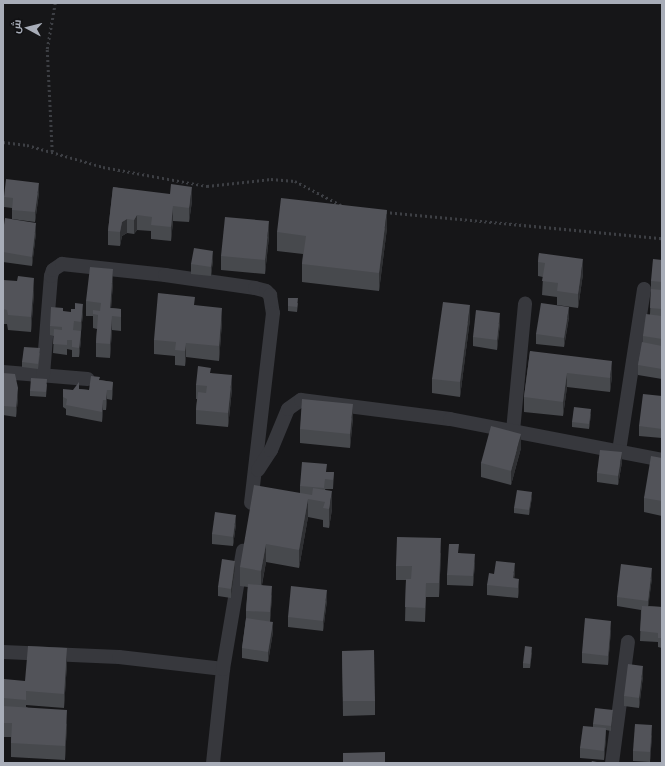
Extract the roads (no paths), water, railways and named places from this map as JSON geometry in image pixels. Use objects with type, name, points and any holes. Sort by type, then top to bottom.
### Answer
[{"type":"street","points":[[43,375],[50,281],[53,270],[62,264],[165,275],[255,288],[266,291],[270,296],[272,313],[256,472],[248,519]]},
{"type":"street","points":[[619,451],[644,289]]},
{"type":"street","points":[[513,431],[525,304]]},
{"type":"street","points":[[3,372],[88,379]]},
{"type":"street","points":[[256,472],[271,450],[288,409],[301,400],[450,419],[662,460]]},
{"type":"street","points":[[213,763],[223,669],[246,535]]},
{"type":"street","points":[[612,763],[628,642]]},
{"type":"street","points":[[3,652],[119,657],[223,669]]}]
